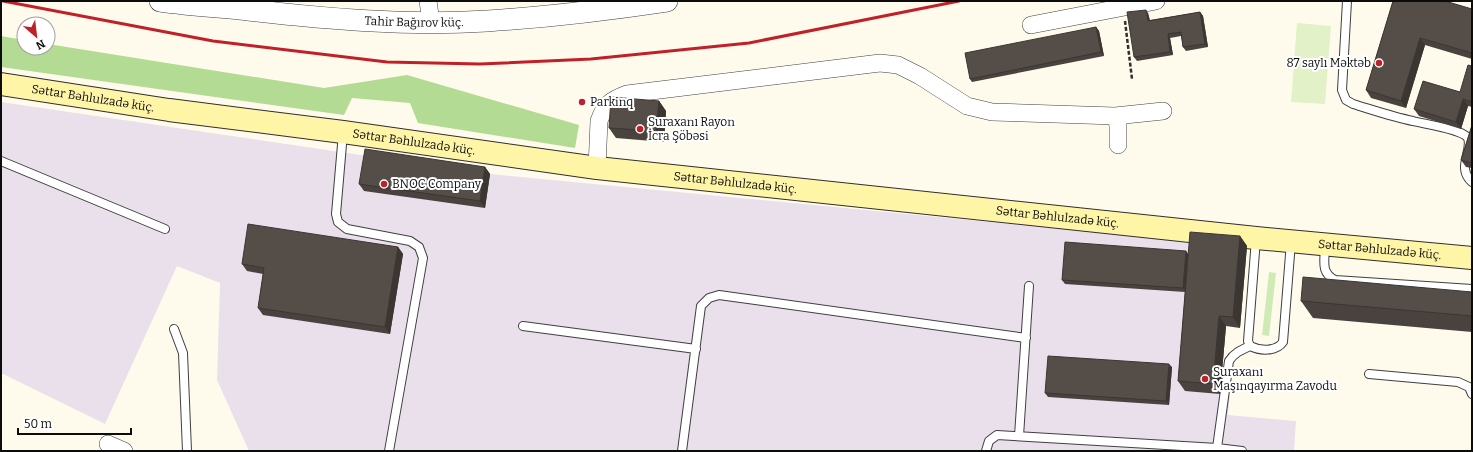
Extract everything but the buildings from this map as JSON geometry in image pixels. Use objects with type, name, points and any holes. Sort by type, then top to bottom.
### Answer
[{"type":"main road","name":"Səttar Bəhlulzadə küç.","points":[[1,84],[169,110],[343,132],[597,168],[1291,242],[1472,258]]},
{"type":"street","name":"Tahir Bağırov küç.","points":[[160,1],[231,5],[324,18],[390,22],[486,21],[602,6],[667,1]]},
{"type":"street","points":[[428,1],[431,22]]},
{"type":"street","points":[[1031,26],[1156,1]]},
{"type":"street","points":[[597,168],[599,121],[606,105],[620,96],[880,63],[898,65],[920,76],[967,106],[992,112],[1115,116],[1163,111]]},
{"type":"street","points":[[1115,116],[1118,125],[1118,145]]},
{"type":"street","points":[[108,444],[124,451]]},
{"type":"lane","points":[[1347,1],[1342,90],[1346,100],[1353,104],[1405,119],[1464,134],[1469,139],[1470,145],[1465,170],[1472,182]]},
{"type":"lane","points":[[343,132],[336,214],[338,222],[347,229],[410,241],[419,246],[423,258],[389,451]]},
{"type":"lane","points":[[1,161],[165,229]]},
{"type":"lane","points":[[1250,346],[1248,341],[1256,238]]},
{"type":"lane","points":[[1217,448],[1229,361],[1232,356],[1250,346],[1254,348],[1274,350],[1280,347],[1283,342],[1291,242]]},
{"type":"lane","points":[[1326,245],[1325,271],[1328,276],[1335,280],[1472,289]]},
{"type":"lane","points":[[1019,436],[1029,286]]},
{"type":"lane","points":[[682,451],[701,306],[709,298],[719,295],[1026,338]]},
{"type":"lane","points":[[523,326],[696,349]]},
{"type":"lane","points":[[174,329],[183,353],[187,451]]},
{"type":"lane","points":[[1369,374],[1458,382],[1469,387],[1472,394]]},
{"type":"lane","points":[[986,451],[989,440],[997,435],[1217,448],[1242,451]]},
{"type":"path","points":[[1124,7],[1132,79]]},
{"type":"shaded area","points":[[1,102],[490,174],[1198,242],[1226,326],[1220,394],[1230,395],[1228,415],[1296,421],[1294,451],[249,451],[217,380],[220,283],[177,266],[105,424],[1,373]]},
{"type":"green space","points":[[1297,23],[1331,26],[1325,104],[1291,102]]},
{"type":"green space","points":[[1,36],[16,39],[16,56],[56,56],[56,45],[324,88],[407,75],[579,125],[575,148],[418,123],[410,103],[352,98],[344,115],[1,67]]},
{"type":"green space","points":[[1269,272],[1276,273],[1269,336],[1262,335]]},
{"type":"railway","points":[[3,1],[213,41],[387,62],[480,64],[591,59],[749,43],[959,1]]},
{"type":"place","name":"87 saylı Məktəb","points":[[1379,63]]},
{"type":"place","name":"Parkinq","points":[[582,102]]},
{"type":"place","name":"Suraxanı Rayon İcra Şöbəsi","points":[[640,129]]},
{"type":"place","name":"BNOC Company","points":[[384,184]]},
{"type":"place","name":"Suraxanı Maşınqayırma Zavodu","points":[[1205,379]]}]
